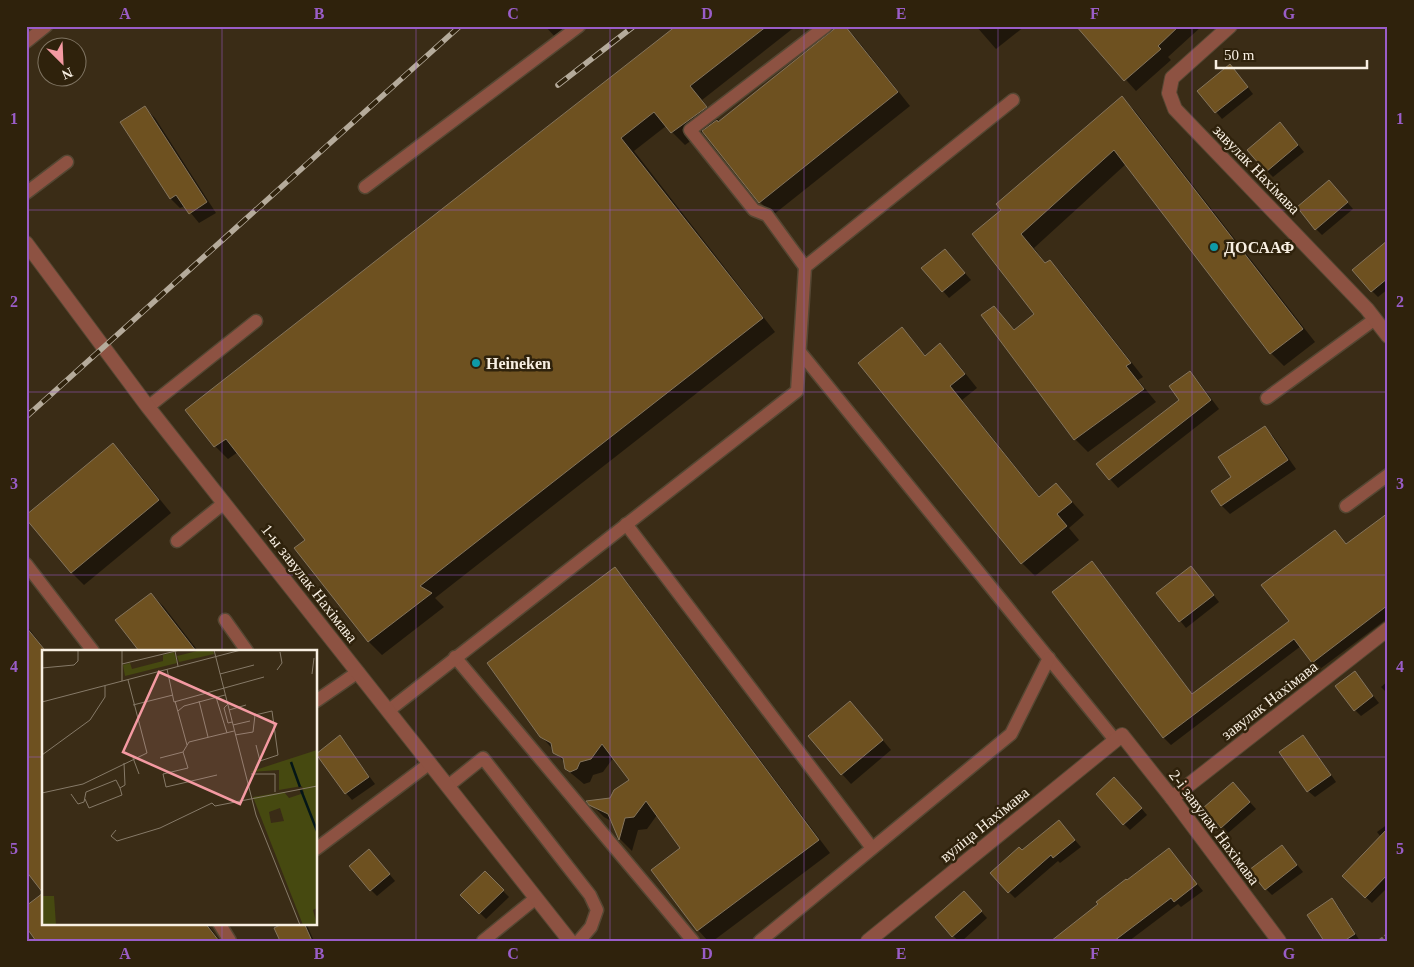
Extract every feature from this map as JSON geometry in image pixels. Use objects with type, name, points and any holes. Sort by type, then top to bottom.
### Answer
[{"type":"street","name":"завулак Нахімава","points":[[1230,26],[1172,78],[1169,93],[1175,109],[1367,309],[1388,336]]},
{"type":"street","name":"1-ы завулак Нахімава","points":[[26,243],[148,407],[570,941]]},
{"type":"street","name":"завулак Нахімава","points":[[1172,798],[1388,629]]},
{"type":"street","name":"2-і завулак Нахімава","points":[[1118,737],[1172,798],[1279,941]]},
{"type":"street","name":"вуліца Нахімава","points":[[868,941],[1118,737]]},
{"type":"lane","points":[[26,42],[46,26]]},
{"type":"lane","points":[[366,187],[579,26]]},
{"type":"lane","points":[[388,710],[797,391],[805,267],[767,215],[754,210],[690,130],[826,26]]},
{"type":"lane","points":[[805,267],[1013,100]]},
{"type":"lane","points":[[26,192],[67,162]]},
{"type":"lane","points":[[1267,398],[1375,319]]},
{"type":"lane","points":[[148,407],[256,321]]},
{"type":"lane","points":[[800,352],[1049,658],[1118,737]]},
{"type":"lane","points":[[1346,506],[1388,475]]},
{"type":"lane","points":[[177,541],[224,503]]},
{"type":"lane","points":[[626,524],[872,848]]},
{"type":"lane","points":[[26,564],[92,650]]},
{"type":"lane","points":[[225,620],[246,650]]},
{"type":"lane","points":[[455,657],[693,941]]},
{"type":"lane","points":[[760,941],[1011,734],[1049,658]]},
{"type":"lane","points":[[318,700],[358,672]]},
{"type":"lane","points":[[448,786],[483,758],[590,895],[597,910],[591,927],[579,941]]},
{"type":"lane","points":[[318,847],[430,763]]},
{"type":"lane","points":[[483,941],[536,898]]},
{"type":"lane","points":[[220,924],[230,941]]},
{"type":"path","points":[[1379,941],[1388,934]]},
{"type":"building","name":"Heineken","points":[[676,26],[767,26],[690,86],[707,107],[671,133],[654,112],[621,138],[763,318],[420,586],[432,593],[368,642],[294,548],[305,540],[226,439],[214,447],[185,410]]},
{"type":"building","points":[[838,26],[845,26],[898,92],[759,203],[702,131],[717,120],[718,122]]},
{"type":"building","points":[[1076,26],[1179,26],[1158,46],[1161,49],[1124,81]]},
{"type":"building","points":[[1230,64],[1248,87],[1215,113],[1197,91]]},
{"type":"building","name":"ДОСААФ","points":[[1122,96],[1303,329],[1270,354],[1114,150],[1021,234],[1045,263],[1050,260],[1131,363],[1126,366],[1144,389],[1074,440],[981,315],[994,306],[1014,330],[1034,314],[972,234],[1001,210],[996,204]]},
{"type":"building","points":[[145,106],[207,202],[189,214],[176,195],[170,199],[120,122]]},
{"type":"building","points":[[1280,122],[1298,145],[1266,172],[1247,150]]},
{"type":"building","points":[[1329,180],[1348,202],[1315,230],[1297,207]]},
{"type":"building","points":[[1388,240],[1388,278],[1371,292],[1352,270]]},
{"type":"building","points":[[945,249],[965,273],[942,292],[921,268]]},
{"type":"building","points":[[902,327],[925,356],[940,343],[965,374],[950,386],[1039,497],[1056,483],[1072,502],[1057,514],[1067,526],[1021,564],[858,363]]},
{"type":"building","points":[[1190,371],[1211,400],[1109,480],[1096,464],[1179,400],[1169,386]]},
{"type":"building","points":[[1265,426],[1288,460],[1221,506],[1211,491],[1231,477],[1218,457]]},
{"type":"building","points":[[113,443],[159,500],[71,573],[26,519],[26,515]]},
{"type":"building","points":[[1388,513],[1388,605],[1312,663],[1294,639],[1163,738],[1052,592],[1092,561],[1192,694],[1289,621],[1261,585],[1335,530],[1346,544]]},
{"type":"building","points":[[1191,566],[1214,595],[1179,622],[1156,593]]},
{"type":"building","points":[[615,567],[819,840],[697,931],[651,870],[680,848],[646,801],[634,817],[625,818],[619,840],[608,814],[589,805],[586,801],[610,798],[614,790],[629,780],[602,744],[591,759],[580,762],[577,769],[570,772],[565,769],[563,758],[553,753],[551,743],[540,737],[487,663]]},
{"type":"building","points":[[151,593],[195,650],[138,650],[115,620]]},
{"type":"building","points":[[26,627],[44,649],[42,650],[42,892],[26,871]]},
{"type":"building","points":[[1355,671],[1373,696],[1354,711],[1335,686]]},
{"type":"building","points":[[850,701],[883,740],[841,775],[808,736]]},
{"type":"building","points":[[340,735],[369,777],[345,794],[318,757],[318,752]]},
{"type":"building","points":[[1303,735],[1331,775],[1307,792],[1279,752]]},
{"type":"building","points":[[1114,777],[1142,808],[1123,825],[1096,794]]},
{"type":"building","points":[[1233,782],[1250,802],[1221,828],[1203,808]]},
{"type":"building","points":[[1059,820],[1075,840],[1053,858],[1051,855],[1008,893],[990,873],[1019,847],[1022,850]]},
{"type":"building","points":[[1388,828],[1388,874],[1365,898],[1342,876]]},
{"type":"building","points":[[1282,845],[1297,865],[1265,890],[1249,870]]},
{"type":"building","points":[[1169,848],[1197,884],[1174,902],[1171,898],[1114,941],[1051,941],[1098,904],[1096,902]]},
{"type":"building","points":[[369,849],[390,874],[370,891],[349,866]]},
{"type":"building","points":[[485,871],[504,890],[479,914],[460,895]]},
{"type":"building","points":[[964,891],[982,911],[952,937],[935,917]]},
{"type":"building","points":[[42,894],[42,924],[206,924],[219,941],[36,941],[26,927],[26,906]]},
{"type":"building","points":[[1332,898],[1355,934],[1344,941],[1324,941],[1307,915]]},
{"type":"building","points":[[282,924],[304,924],[312,941],[280,941],[274,928]]},
{"type":"railway","points":[[26,417],[460,26]]},
{"type":"railway","points":[[558,85],[634,26]]},
{"type":"place","name":"ДОСААФ","points":[[1214,247]]},
{"type":"place","name":"Heineken","points":[[476,363]]}]
